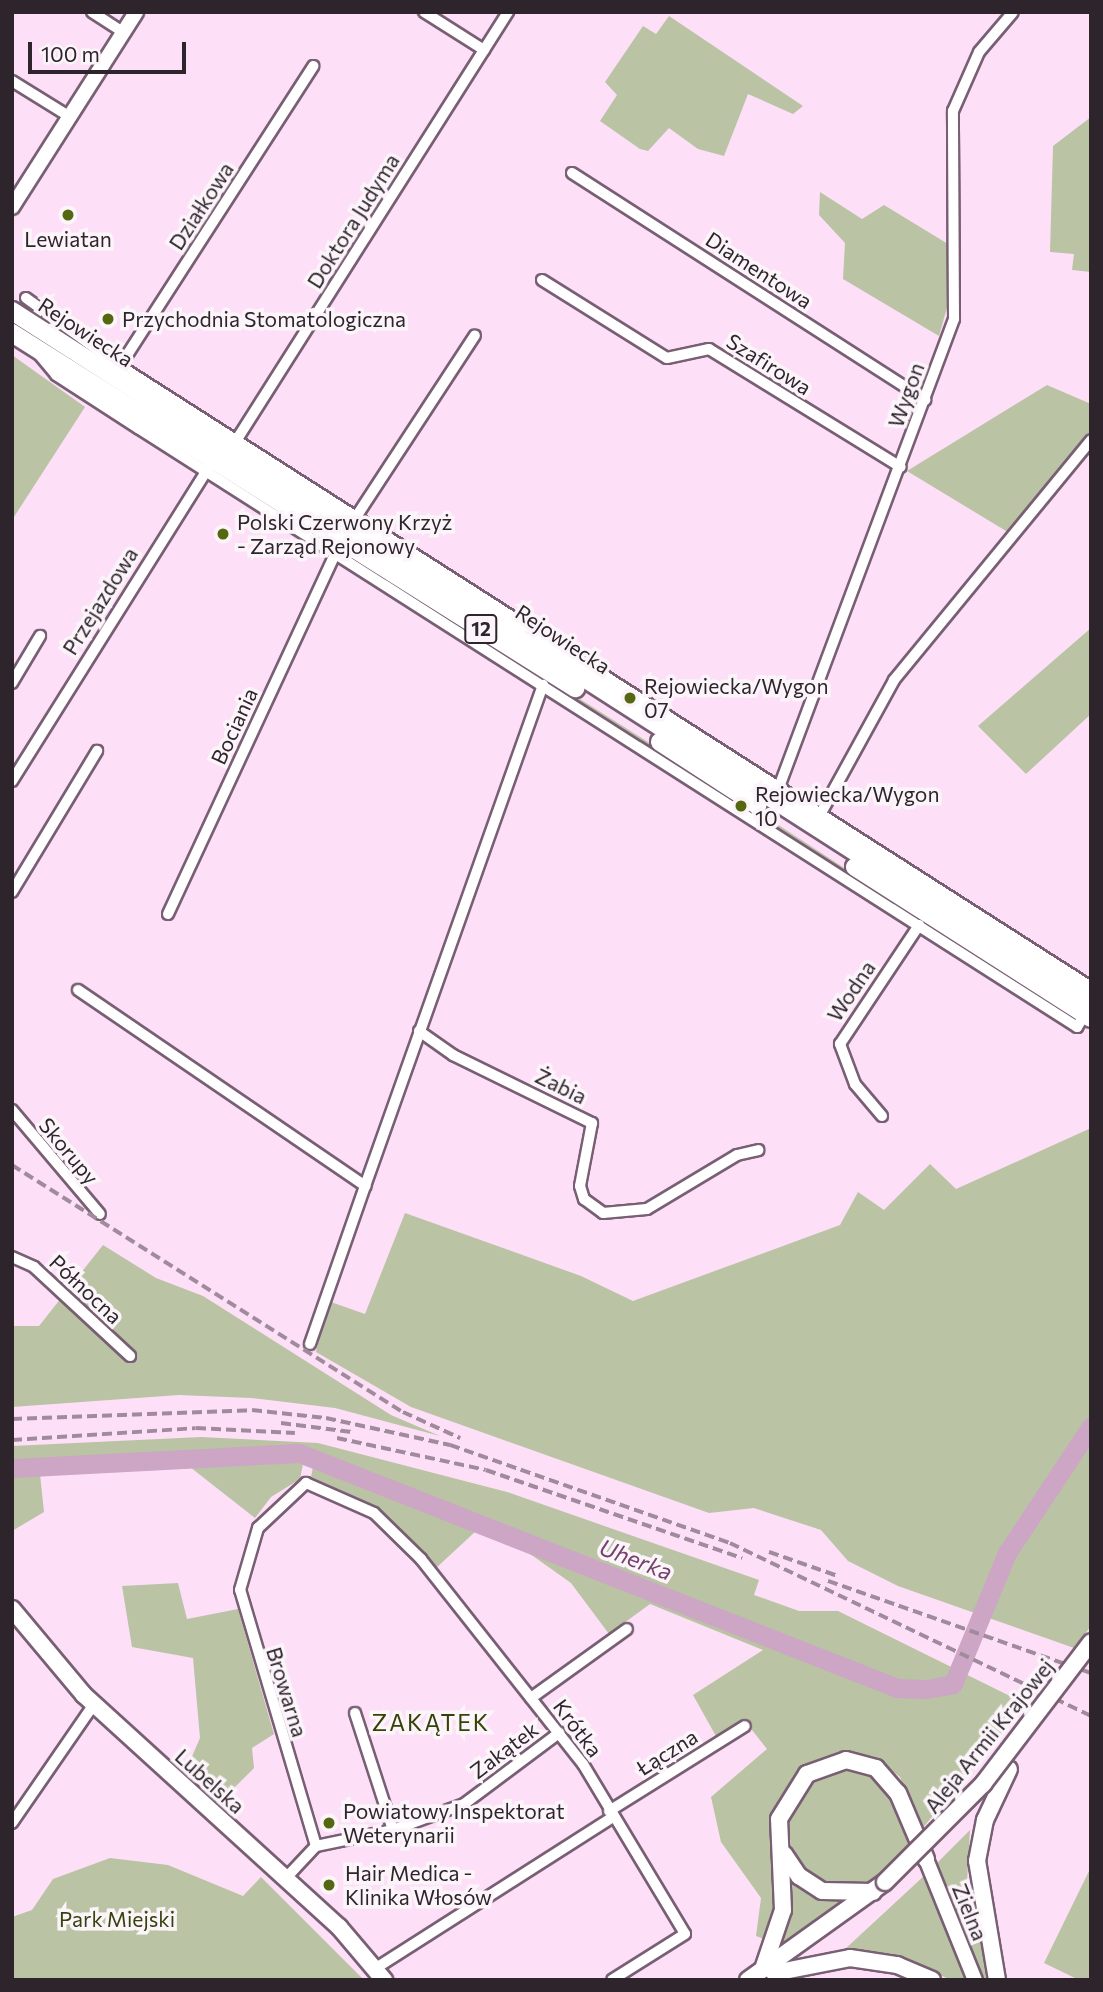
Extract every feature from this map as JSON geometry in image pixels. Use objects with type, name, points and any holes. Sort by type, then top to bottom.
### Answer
[{"type":"highway","name":"Rejowiecka","points":[[12,311],[222,455],[1086,1015]]},
{"type":"highway","name":"Rejowiecka","points":[[12,333],[222,455]]},
{"type":"main road","name":"Lubelska","points":[[12,1609],[94,1704],[285,1879],[380,1974]]},
{"type":"main road","name":"Aleja Armii Krajowej","points":[[883,1887],[983,1784],[1091,1642]]},
{"type":"main road","name":"Aleja Armii Krajowej","points":[[748,1980],[767,1974],[883,1887],[1009,1769],[1091,1658]]},
{"type":"main road","points":[[926,1859],[890,1782],[852,1761],[820,1767],[793,1788],[779,1819],[783,1852],[782,1919],[767,1974],[859,1959],[932,1980]]},
{"type":"main road","points":[[997,1980],[988,1932],[979,1844],[1009,1769]]},
{"type":"main road","points":[[783,1852],[799,1876],[822,1891],[883,1887]]},
{"type":"street","points":[[92,12],[123,33]]},
{"type":"street","points":[[12,207],[136,12]]},
{"type":"street","points":[[424,12],[484,50]]},
{"type":"street","name":"Doktora Judyma","points":[[222,455],[508,12]]},
{"type":"street","name":"Wygon","points":[[779,787],[901,467],[957,304],[953,111],[979,52],[1013,12]]},
{"type":"street","name":"Działkowa","points":[[120,366],[313,66]]},
{"type":"street","points":[[12,81],[70,117]]},
{"type":"street","name":"Diamentowa","points":[[572,173],[925,400]]},
{"type":"street","name":"Szafirowa","points":[[542,280],[667,359],[709,349],[901,467]]},
{"type":"street","points":[[26,298],[120,366],[335,555],[919,925],[1086,1015]]},
{"type":"street","points":[[356,517],[475,335]]},
{"type":"street","points":[[821,813],[894,680],[1091,440]]},
{"type":"street","points":[[222,455],[356,517],[1091,987]]},
{"type":"street","name":"Przejazdowa","points":[[12,781],[222,455]]},
{"type":"street","name":"Bociania","points":[[169,914],[335,555]]},
{"type":"street","points":[[12,683],[40,636]]},
{"type":"street","points":[[310,1344],[542,685]]},
{"type":"street","points":[[12,892],[97,751]]},
{"type":"street","name":"Wodna","points":[[883,1116],[855,1084],[840,1044],[919,925]]},
{"type":"street","points":[[78,990],[365,1186]]},
{"type":"street","name":"Żabia","points":[[419,1031],[453,1055],[592,1123],[580,1186],[584,1199],[603,1213],[625,1216],[648,1209],[737,1155],[758,1150]]},
{"type":"street","name":"Skorupy","points":[[12,1110],[46,1157],[100,1214]]},
{"type":"street","name":"Północna","points":[[12,1257],[34,1267],[130,1356]]},
{"type":"street","name":"Krótka","points":[[249,1546],[275,1506],[306,1483],[374,1514],[421,1559],[559,1733],[685,1934],[612,1980]]},
{"type":"street","name":"Browarna","points":[[249,1546],[242,1611],[316,1846]]},
{"type":"street","points":[[531,1698],[627,1629]]},
{"type":"street","points":[[12,1823],[94,1704]]},
{"type":"street","points":[[355,1713],[393,1830]]},
{"type":"street","name":"Łączna","points":[[380,1974],[611,1814],[745,1726]]},
{"type":"street","name":"Zakątek","points":[[316,1846],[393,1830],[464,1804],[559,1733]]},
{"type":"street","points":[[285,1879],[316,1846]]},
{"type":"street","name":"Zielna","points":[[926,1859],[975,1980]]},
{"type":"green space","points":[[669,16],[803,106],[793,114],[748,94],[724,156],[698,149],[669,128],[648,151],[640,149],[600,121],[617,95],[605,82],[643,26],[656,34]]},
{"type":"green space","points":[[1091,117],[1091,272],[1072,270],[1074,254],[1050,252],[1053,146]]},
{"type":"green space","points":[[820,192],[862,219],[884,205],[948,244],[950,297],[939,336],[843,279],[845,243],[819,215]]},
{"type":"green space","points":[[12,355],[85,407],[12,520]]},
{"type":"green space","points":[[1047,385],[1091,404],[1091,437],[1011,534],[907,471]]},
{"type":"green space","points":[[422,599],[686,766],[683,771],[419,603]]},
{"type":"green space","points":[[1091,628],[1091,714],[1026,774],[978,726]]},
{"type":"green space","points":[[753,814],[780,826],[1074,1018],[1072,1019]]},
{"type":"green space","points":[[1091,1128],[1091,1626],[1074,1648],[898,1586],[848,1561],[821,1530],[754,1508],[709,1513],[411,1407],[316,1352],[328,1301],[365,1314],[405,1213],[581,1276],[633,1301],[840,1225],[858,1192],[884,1210],[930,1164],[956,1189]]},
{"type":"green space","points":[[103,1245],[156,1278],[203,1296],[391,1415],[440,1436],[335,1408],[251,1398],[179,1395],[12,1407],[12,1326],[39,1326]]},
{"type":"green space","points":[[201,1437],[318,1443],[507,1492],[759,1580],[754,1595],[799,1611],[838,1611],[1026,1704],[921,1830],[900,1777],[874,1757],[843,1752],[797,1772],[772,1814],[778,1898],[769,1941],[756,1936],[761,1898],[721,1842],[711,1797],[767,1749],[745,1721],[717,1738],[693,1695],[763,1650],[650,1604],[609,1634],[571,1583],[526,1551],[476,1531],[435,1569],[369,1507],[310,1482],[313,1467],[303,1464],[300,1479],[271,1497],[255,1518],[190,1467],[40,1474],[44,1512],[12,1531],[12,1446]]},
{"type":"green space","points":[[178,1583],[187,1619],[238,1609],[274,1734],[252,1748],[254,1768],[222,1800],[187,1768],[200,1738],[193,1658],[132,1647],[122,1586]]},
{"type":"green space","points":[[847,1767],[873,1775],[890,1790],[914,1843],[868,1883],[831,1888],[806,1874],[793,1857],[787,1820],[809,1781]]},
{"type":"green space","points":[[970,1830],[967,1882],[990,1980],[981,1980],[934,1866]]},
{"type":"green space","name":"Park Miejski","points":[[110,1858],[168,1865],[243,1896],[261,1877],[364,1980],[12,1980],[12,1917],[32,1910],[53,1879]]},
{"type":"green space","points":[[1091,1867],[1091,1980],[1079,1980],[1044,1963]]},
{"type":"green space","points":[[790,1873],[828,1898],[851,1902],[777,1953],[789,1915]]},
{"type":"green space","points":[[925,1875],[969,1980],[951,1980],[893,1954],[844,1950]]},
{"type":"waterway","name":"Uherka","points":[[12,1468],[299,1453],[897,1688],[926,1689],[953,1684],[1007,1553],[1091,1426]]},
{"type":"railway","points":[[12,1165],[403,1412],[460,1438]]},
{"type":"railway","points":[[12,1419],[252,1410],[326,1418],[450,1445],[730,1543],[1091,1716]]},
{"type":"railway","points":[[281,1423],[351,1432]]},
{"type":"railway","points":[[12,1440],[196,1428],[295,1433]]},
{"type":"railway","points":[[337,1438],[486,1470],[742,1558]]},
{"type":"railway","points":[[769,1552],[838,1576]]},
{"type":"railway","points":[[828,1581],[1091,1673]]},
{"type":"place","name":"Lewiatan","points":[[68,215]]},
{"type":"place","name":"Przychodnia Stomatologiczna","points":[[108,319]]},
{"type":"place","name":"Polski Czerwony Krzyż - Zarząd Rejonowy","points":[[223,534]]},
{"type":"place","name":"Rejowiecka/Wygon 07","points":[[630,698]]},
{"type":"place","name":"Rejowiecka/Wygon 10","points":[[741,806]]},
{"type":"place","name":"Powiatowy Inspektorat Weterynarii","points":[[329,1823]]},
{"type":"place","name":"Hair Medica - Klinika Włosów","points":[[329,1885]]},
{"type":"district","name":"ZAKĄTEK","points":[[431,1722]]}]
